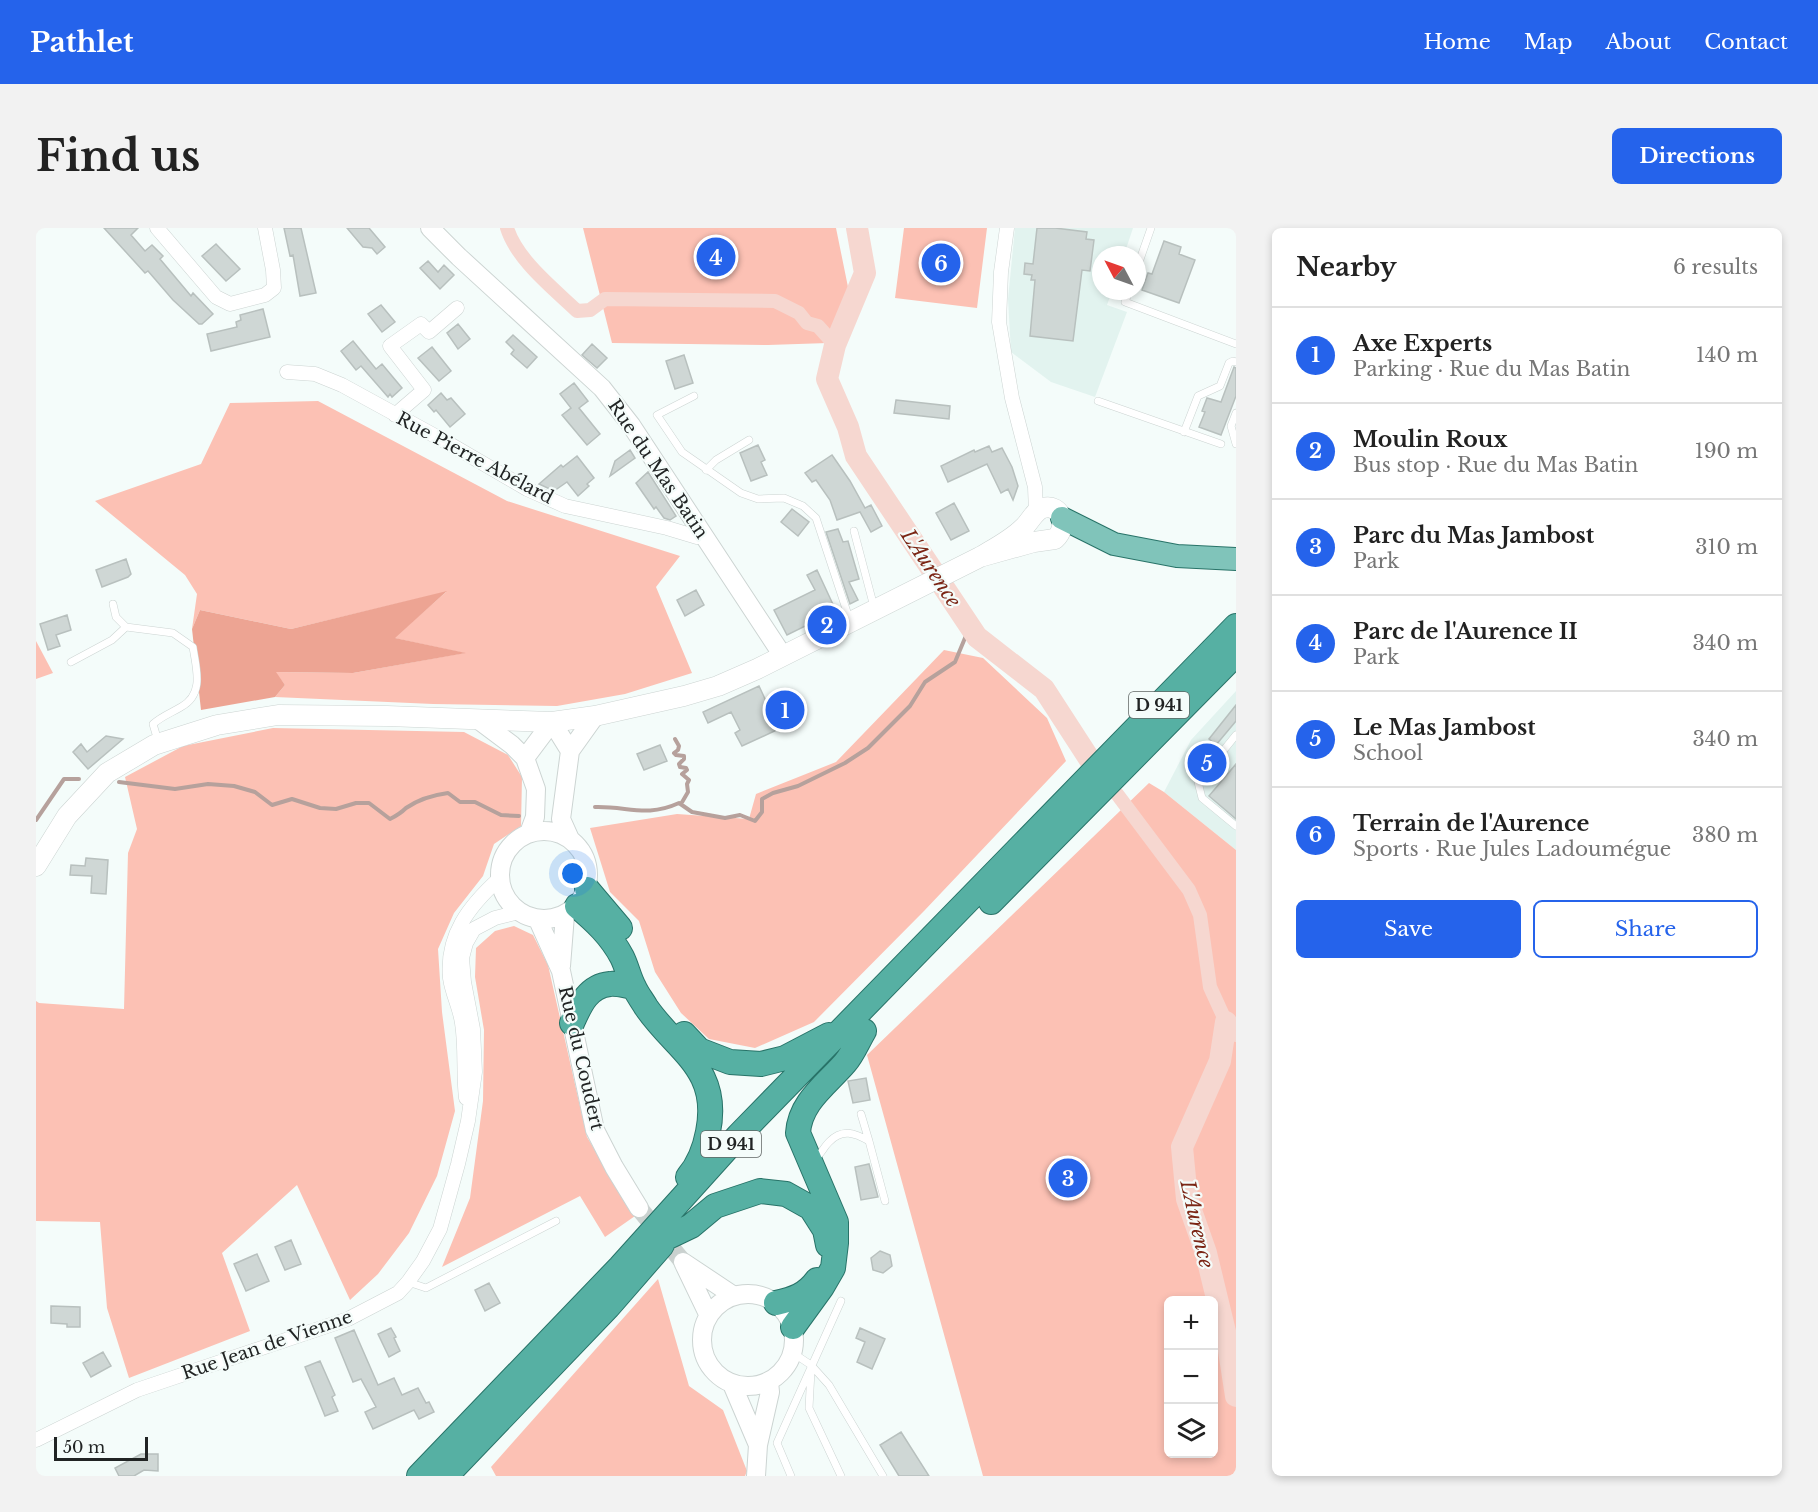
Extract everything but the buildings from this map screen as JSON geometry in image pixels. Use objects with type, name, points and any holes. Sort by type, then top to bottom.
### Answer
[{"type":"highway","name":"D 941","points":[[446,1476],[600,1316],[856,1028],[1236,626]]},
{"type":"highway","name":"D 941","points":[[419,1476],[620,1267],[739,1135],[856,1028],[1236,654]]},
{"type":"highway","points":[[576,903],[623,933],[648,987],[673,1022],[699,1050],[730,1062],[761,1064],[785,1058],[856,1028]]},
{"type":"highway","points":[[576,903],[609,938],[648,1009],[693,1060],[707,1083],[711,1118],[706,1143],[694,1170],[641,1229],[620,1267]]},
{"type":"highway","points":[[572,1023],[581,1002],[593,989],[610,984],[634,987]]},
{"type":"highway","points":[[793,1328],[833,1268],[836,1243],[836,1222],[798,1133],[799,1122],[809,1101],[847,1061],[856,1028]]},
{"type":"highway","points":[[668,1237],[691,1226],[716,1206],[760,1191],[786,1194],[811,1208],[825,1230],[829,1246],[824,1267],[816,1282],[806,1293],[794,1299],[776,1303]]},
{"type":"main road","points":[[1045,515],[1062,529],[1055,539],[1049,541],[1035,536],[1031,529],[1045,515]]},
{"type":"main road","points":[[36,866],[67,816],[107,772],[159,743],[217,725],[278,715],[552,722],[596,716],[684,696],[718,686],[783,656],[980,557],[1045,515]]},
{"type":"main road","points":[[1045,515],[1114,544],[1177,556],[1236,559]]},
{"type":"main road","points":[[980,557],[1042,540]]},
{"type":"street","points":[[156,228],[216,297],[230,304],[265,296],[274,288],[265,228]]},
{"type":"street","name":"Rue du Mas Batin","points":[[430,228],[602,388],[630,424],[783,656]]},
{"type":"street","points":[[1007,228],[1000,272],[999,322],[1012,398],[1035,487],[1045,515]]},
{"type":"street","points":[[394,415],[424,390],[390,345],[421,324],[429,332],[457,308]]},
{"type":"street","name":"Rue Pierre Abélard","points":[[287,372],[315,374],[333,381],[527,489],[565,506],[704,537]]},
{"type":"street","points":[[570,839],[561,819],[570,751],[596,716]]},
{"type":"street","points":[[480,721],[512,745],[525,759],[536,789],[535,817],[529,833]]},
{"type":"street","points":[[525,759],[552,722],[570,751]]},
{"type":"street","points":[[543,831],[557,833],[570,839],[587,861],[589,875],[576,903],[552,919],[538,920],[519,912],[509,903],[502,891],[501,864],[507,851],[517,840],[529,833],[543,831]]},
{"type":"street","points":[[468,1121],[462,1024],[450,980],[450,954],[460,924],[482,894],[500,878]]},
{"type":"street","name":"Rue du Coudert","points":[[561,970],[576,903]]},
{"type":"street","name":"Rue Jean de Vienne","points":[[36,1440],[137,1390],[348,1319],[398,1293],[423,1261],[440,1229],[468,1121],[475,1072],[473,1029],[462,958],[466,943],[474,930],[495,918],[519,912]]},
{"type":"street","name":"Rue du Coudert","points":[[538,920],[561,970],[596,1130],[614,1167],[639,1208]]},
{"type":"street","points":[[709,1316],[683,1262],[734,1296]]},
{"type":"street","points":[[748,1294],[763,1296],[776,1303],[787,1314],[793,1328],[795,1340],[788,1365],[780,1375],[757,1386],[732,1384],[711,1368],[704,1356],[703,1329],[709,1316],[724,1301],[734,1296],[748,1294]]},
{"type":"street","points":[[756,1476],[758,1445],[770,1392],[769,1382]]},
{"type":"street","points":[[732,1384],[758,1445]]},
{"type":"lane","points":[[1145,246],[1151,228]]},
{"type":"lane","points":[[1126,300],[1125,302],[1236,344]]},
{"type":"lane","points":[[1184,432],[1198,396],[1220,386],[1229,363],[1236,362]]},
{"type":"lane","points":[[694,396],[657,415],[682,452],[741,493],[758,499],[784,498],[803,506],[816,518],[850,621]]},
{"type":"lane","points":[[1098,401],[1221,444]]},
{"type":"lane","points":[[1236,413],[1231,426],[1236,444]]},
{"type":"lane","points":[[706,470],[716,460],[749,440]]},
{"type":"lane","points":[[854,531],[875,609]]},
{"type":"lane","points":[[112,604],[116,617],[126,627],[173,633],[194,647],[198,685],[195,695],[184,705],[160,717],[153,724],[159,743]]},
{"type":"lane","points":[[70,662],[112,640],[126,627]]},
{"type":"lane","points":[[1236,735],[1198,782],[1202,798],[1236,826]]},
{"type":"lane","points":[[861,1114],[885,1201]]},
{"type":"lane","points":[[811,1162],[821,1155],[829,1141],[842,1134],[855,1133],[869,1142]]},
{"type":"lane","points":[[408,1282],[426,1288],[556,1221]]},
{"type":"lane","points":[[790,1476],[777,1443],[841,1301]]},
{"type":"lane","points":[[793,1353],[812,1365],[829,1385],[883,1476]]},
{"type":"lane","points":[[812,1365],[809,1408],[841,1476]]},
{"type":"shaded area","points":[[583,228],[836,228],[848,287],[828,343],[768,345],[612,343]]},
{"type":"shaded area","points":[[904,228],[987,228],[977,308],[895,298]]},
{"type":"shaded area","points":[[1015,228],[1133,228],[1127,246],[1092,246],[1092,300],[1109,300],[1107,305],[1127,312],[1095,397],[1051,382],[1011,352],[1008,299]]},
{"type":"shaded area","points":[[318,401],[507,501],[680,556],[656,587],[692,673],[625,694],[557,706],[433,704],[275,697],[285,685],[275,672],[353,673],[464,653],[394,638],[446,592],[291,629],[200,610],[192,629],[197,594],[185,575],[95,501],[201,464],[230,403]]},
{"type":"shaded area","points":[[447,591],[395,638],[466,653],[353,673],[276,672],[285,685],[275,697],[201,710],[192,629],[200,610],[291,629]]},
{"type":"shaded area","points":[[36,641],[53,673],[36,679]]},
{"type":"shaded area","points":[[944,650],[983,658],[1047,718],[1066,761],[924,911],[814,1022],[755,1048],[709,1039],[681,1013],[655,972],[639,921],[610,892],[590,828],[677,814],[749,819],[756,794],[836,762]]},
{"type":"shaded area","points":[[1236,691],[1236,850],[1164,792],[1191,740]]},
{"type":"shaded area","points":[[273,728],[464,732],[508,755],[522,777],[521,826],[494,844],[483,876],[454,913],[438,949],[442,1012],[455,1111],[437,1176],[409,1233],[378,1274],[350,1300],[297,1185],[222,1253],[250,1331],[129,1378],[107,1308],[100,1222],[36,1221],[36,1001],[124,1009],[128,853],[137,829],[125,777],[183,746]]},
{"type":"shaded area","points":[[1149,783],[1164,792],[1236,850],[1236,1476],[983,1476],[867,1055]]},
{"type":"shaded area","points":[[514,926],[533,935],[548,965],[587,1137],[635,1216],[605,1237],[580,1196],[442,1267],[470,1198],[483,1101],[484,1030],[475,977],[476,948],[495,931]]},
{"type":"shaded area","points":[[658,1279],[689,1386],[723,1410],[747,1471],[745,1476],[496,1476],[491,1467]]},
{"type":"waterway","name":"L'Aurence","points":[[507,228],[527,262],[577,311],[590,310],[605,299],[775,301],[799,313],[807,323],[818,326],[835,345]]},
{"type":"waterway","name":"L'Aurence","points":[[857,228],[865,273],[835,345],[827,379],[848,427],[856,456],[977,637],[1044,689],[1090,760]]},
{"type":"waterway","points":[[595,807],[647,811],[679,803],[692,812],[725,818],[740,815],[755,821],[762,812],[762,799],[773,793],[798,786],[845,763],[868,748],[910,706],[925,682],[955,662],[970,626]]},
{"type":"waterway","points":[[675,739],[679,746],[674,753],[684,756],[679,764],[680,767],[686,768],[687,770],[682,774],[689,780],[688,792],[681,804]]},
{"type":"waterway","points":[[36,820],[64,779],[79,779]]},
{"type":"waterway","points":[[119,782],[175,789],[208,784],[234,786],[255,792],[272,805],[292,799],[320,808],[336,809],[356,803],[369,803],[390,819],[421,800],[448,793],[460,802],[475,802],[501,815],[519,816]]},
{"type":"waterway","name":"L'Aurence","points":[[1117,794],[1189,890],[1200,915],[1210,987],[1226,1022],[1236,1035]]},
{"type":"waterway","name":"L'Aurence","points":[[1226,1022],[1220,1061],[1182,1147],[1187,1199],[1206,1253],[1228,1344],[1236,1396]]},
{"type":"tunnel","points":[[639,1208],[683,1262]]},
{"type":"place","name":"Parc de l'Aurence II","points":[[716,257]]},
{"type":"place","name":"Terrain de l'Aurence","points":[[941,263]]},
{"type":"place","name":"Moulin Roux","points":[[827,625]]},
{"type":"place","name":"Axe Experts","points":[[785,710]]},
{"type":"place","name":"Le Mas Jambost","points":[[1207,763]]},
{"type":"place","name":"Parc du Mas Jambost","points":[[1068,1178]]}]
